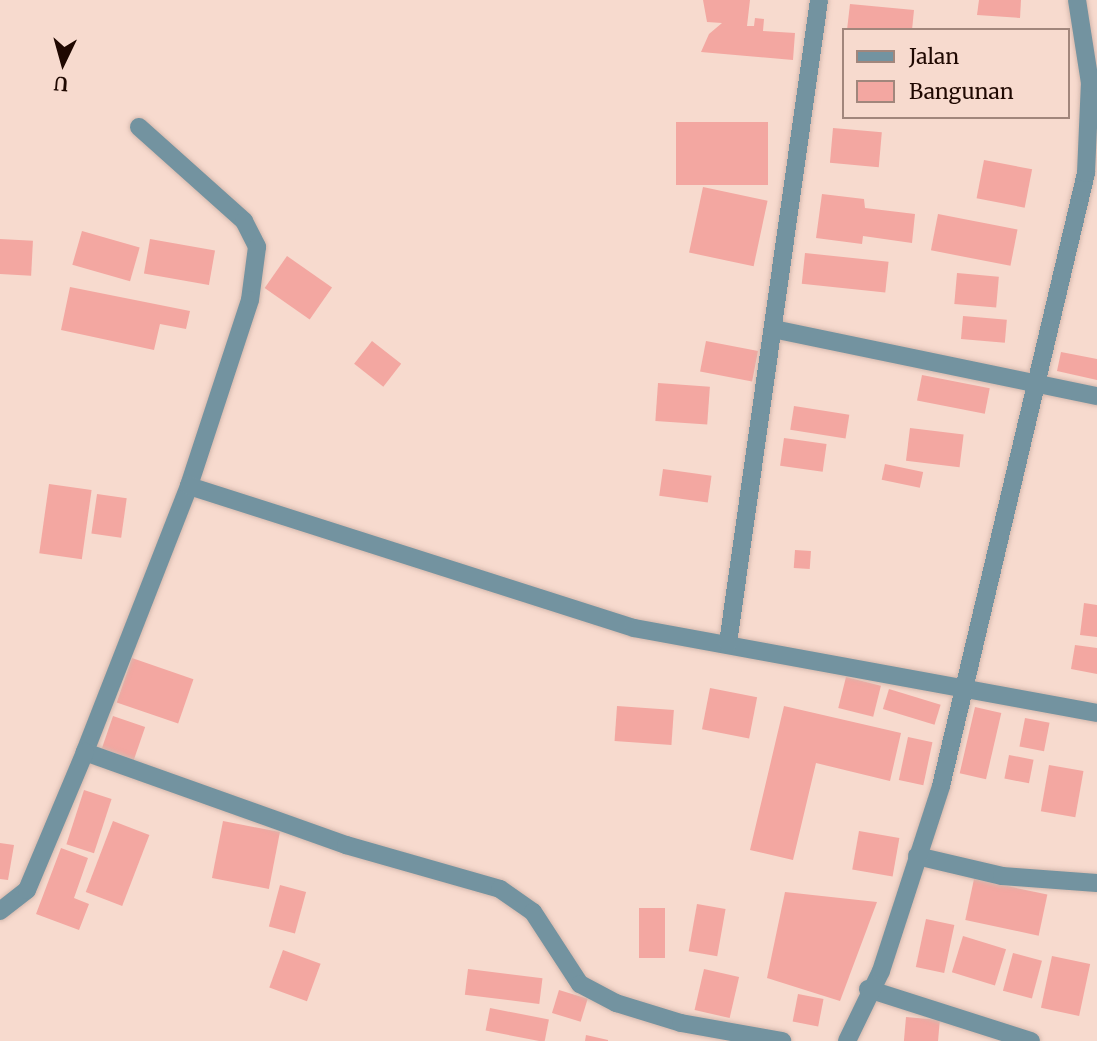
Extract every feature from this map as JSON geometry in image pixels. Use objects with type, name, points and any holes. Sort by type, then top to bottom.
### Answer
[{"type":"street","points":[[728,643],[819,0]]},
{"type":"street","points":[[847,1041],[868,989],[891,944],[916,856],[941,786],[1086,173],[1090,83],[1077,0]]},
{"type":"street","points":[[0,911],[27,890],[85,752],[190,486],[250,300],[257,247],[244,221],[139,127]]},
{"type":"street","points":[[774,329],[1097,396]]},
{"type":"street","points":[[190,486],[634,628],[728,643],[1097,713]]},
{"type":"street","points":[[85,752],[346,845],[499,888],[533,912],[580,984],[616,1003],[681,1023],[782,1041]]},
{"type":"street","points":[[916,856],[1002,876],[1097,883]]},
{"type":"street","points":[[868,989],[1031,1041]]},
{"type":"building","points":[[703,0],[750,0],[747,26],[754,26],[755,18],[764,19],[763,31],[795,33],[793,60],[701,52],[709,34],[722,23],[707,22]]},
{"type":"building","points":[[979,0],[1021,0],[1020,18],[977,15]]},
{"type":"building","points":[[850,4],[914,10],[912,28],[847,28]]},
{"type":"building","points":[[676,122],[768,122],[768,185],[676,185]]},
{"type":"building","points":[[833,128],[882,132],[879,167],[830,163]]},
{"type":"building","points":[[984,160],[1032,169],[1025,208],[977,198]]},
{"type":"building","points":[[703,187],[768,201],[754,266],[689,253]]},
{"type":"building","points":[[822,194],[864,199],[865,208],[915,214],[912,243],[863,236],[862,244],[816,238]]},
{"type":"building","points":[[938,214],[1018,229],[1010,266],[931,250]]},
{"type":"building","points":[[82,231],[140,248],[130,281],[72,265]]},
{"type":"building","points":[[0,239],[33,241],[31,276],[0,274]]},
{"type":"building","points":[[150,239],[215,250],[209,285],[144,273]]},
{"type":"building","points":[[805,253],[889,262],[885,293],[802,284]]},
{"type":"building","points":[[287,256],[332,288],[310,319],[265,288]]},
{"type":"building","points":[[957,273],[999,277],[996,308],[954,304]]},
{"type":"building","points":[[70,287],[190,311],[186,329],[160,324],[154,350],[61,330]]},
{"type":"building","points":[[963,316],[1007,320],[1005,343],[961,339]]},
{"type":"building","points":[[372,341],[401,364],[383,387],[354,364]]},
{"type":"building","points":[[706,341],[758,351],[752,382],[700,371]]},
{"type":"building","points":[[1061,352],[1097,359],[1097,380],[1057,371]]},
{"type":"building","points":[[922,375],[990,388],[985,414],[917,401]]},
{"type":"building","points":[[658,383],[710,387],[707,425],[655,421]]},
{"type":"building","points":[[794,406],[849,415],[846,438],[790,430]]},
{"type":"building","points":[[910,428],[964,435],[960,467],[906,461]]},
{"type":"building","points":[[784,438],[827,444],[823,472],[780,466]]},
{"type":"building","points":[[885,464],[923,472],[920,488],[882,480]]},
{"type":"building","points":[[663,469],[712,476],[708,503],[659,496]]},
{"type":"building","points":[[49,484],[92,490],[82,559],[39,553]]},
{"type":"building","points":[[97,494],[127,498],[121,538],[91,534]]},
{"type":"building","points":[[795,550],[811,551],[810,569],[794,568]]},
{"type":"building","points":[[1084,603],[1097,605],[1097,637],[1080,635]]},
{"type":"building","points":[[1075,645],[1097,648],[1097,674],[1071,669]]},
{"type":"building","points":[[132,658],[193,679],[178,724],[117,702]]},
{"type":"building","points":[[846,677],[881,686],[873,717],[838,708]]},
{"type":"building","points":[[710,688],[757,697],[749,738],[702,729]]},
{"type":"building","points":[[889,689],[941,705],[935,725],[883,709]]},
{"type":"building","points":[[617,706],[674,710],[671,745],[615,741]]},
{"type":"building","points":[[784,706],[901,733],[890,781],[816,763],[793,860],[750,850]]},
{"type":"building","points":[[975,707],[1001,713],[986,779],[960,773]]},
{"type":"building","points":[[113,716],[145,727],[133,761],[101,750]]},
{"type":"building","points":[[1025,718],[1050,723],[1044,751],[1019,746]]},
{"type":"building","points":[[908,737],[932,742],[923,785],[899,780]]},
{"type":"building","points":[[1009,755],[1034,760],[1029,783],[1004,779]]},
{"type":"building","points":[[1049,765],[1083,771],[1075,817],[1041,811]]},
{"type":"building","points":[[84,790],[112,799],[94,853],[66,844]]},
{"type":"building","points":[[113,821],[149,835],[122,906],[86,892]]},
{"type":"building","points":[[223,821],[280,832],[269,889],[212,878]]},
{"type":"building","points":[[859,831],[899,838],[893,877],[852,869]]},
{"type":"building","points":[[0,843],[14,845],[8,880],[0,879]]},
{"type":"building","points":[[61,848],[88,858],[74,898],[89,904],[79,930],[36,914]]},
{"type":"building","points":[[974,879],[1047,895],[1039,936],[965,920]]},
{"type":"building","points":[[280,885],[306,892],[295,934],[269,927]]},
{"type":"building","points":[[785,892],[877,902],[840,1001],[767,978]]},
{"type":"building","points":[[697,904],[726,909],[717,956],[689,951]]},
{"type":"building","points":[[639,908],[665,908],[665,958],[639,958]]},
{"type":"building","points":[[926,919],[954,925],[944,973],[916,967]]},
{"type":"building","points":[[963,936],[1006,949],[995,985],[952,972]]},
{"type":"building","points":[[283,950],[321,964],[307,1001],[269,988]]},
{"type":"building","points":[[1013,953],[1042,961],[1032,998],[1003,991]]},
{"type":"building","points":[[1052,956],[1090,964],[1079,1016],[1041,1008]]},
{"type":"building","points":[[468,969],[542,978],[539,1004],[465,995]]},
{"type":"building","points":[[704,969],[739,977],[730,1018],[695,1010]]},
{"type":"building","points":[[559,990],[588,999],[581,1022],[552,1013]]},
{"type":"building","points":[[798,994],[824,999],[818,1026],[793,1021]]},
{"type":"building","points":[[490,1008],[549,1019],[545,1041],[486,1031]]},
{"type":"building","points":[[906,1017],[940,1020],[938,1041],[904,1041]]},
{"type":"building","points":[[586,1035],[608,1040],[608,1041],[585,1041]]}]
